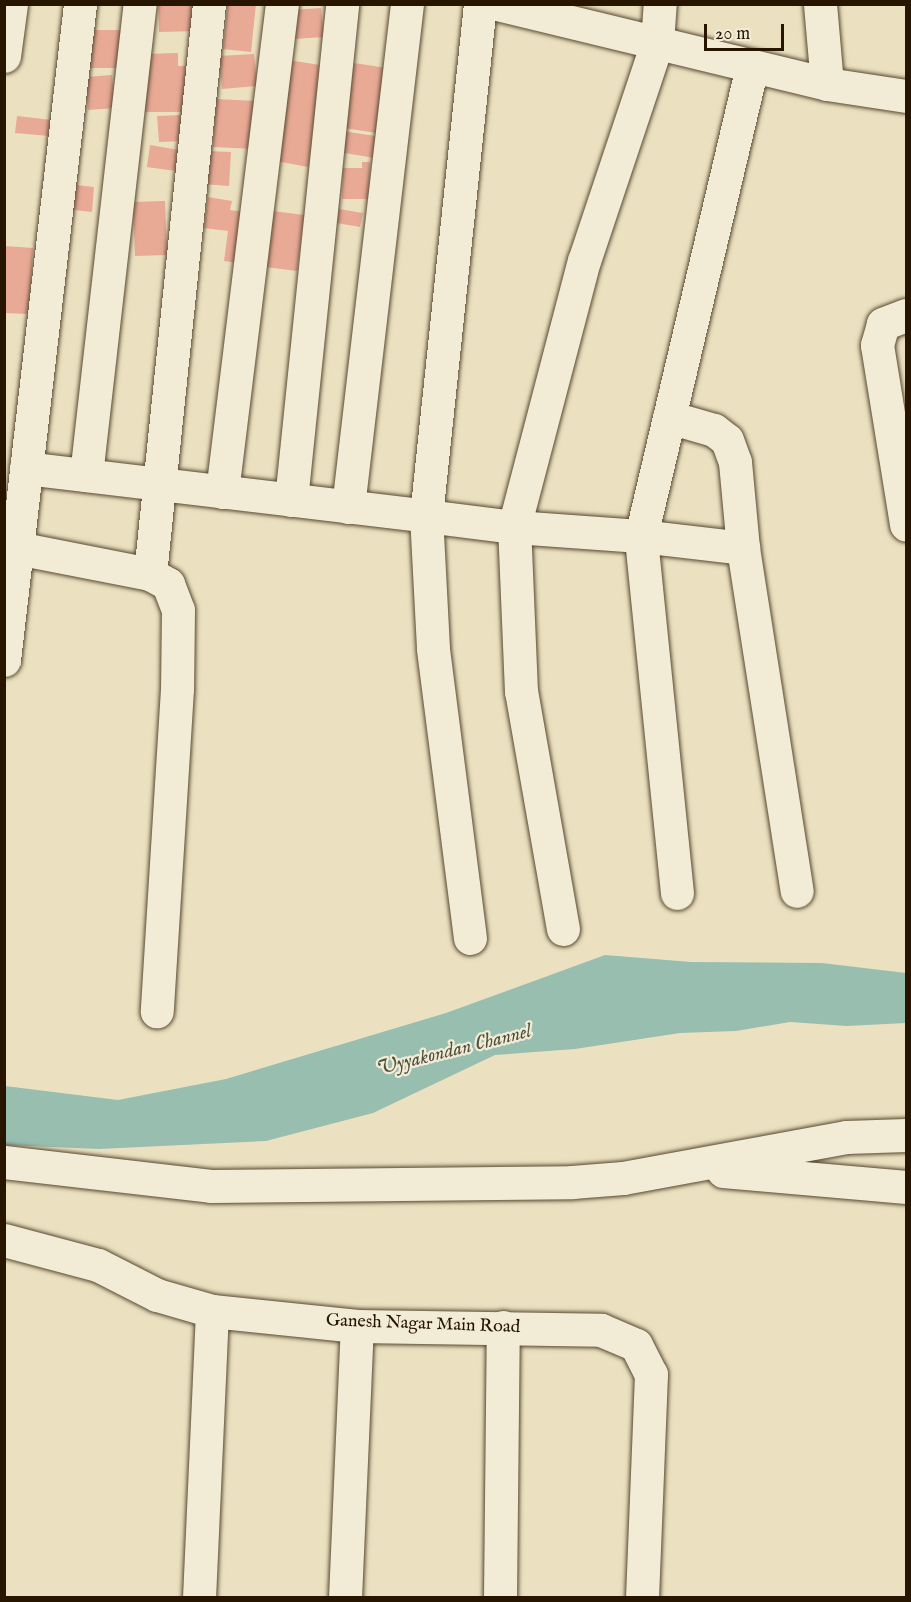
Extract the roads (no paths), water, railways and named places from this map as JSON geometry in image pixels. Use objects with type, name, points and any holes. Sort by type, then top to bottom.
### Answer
[{"type":"street","points":[[4,56],[11,4]]},
{"type":"street","points":[[4,660],[17,548],[18,483],[80,4]]},
{"type":"street","points":[[86,475],[140,4]]},
{"type":"street","points":[[150,574],[157,484],[209,4]]},
{"type":"street","points":[[222,492],[282,4]]},
{"type":"street","points":[[291,500],[342,4]]},
{"type":"street","points":[[348,507],[407,4]]},
{"type":"street","points":[[470,938],[432,648],[426,516],[480,4]]},
{"type":"street","points":[[497,4],[827,84],[906,96]]},
{"type":"street","points":[[562,929],[521,692],[514,527],[584,261],[657,43],[660,4]]},
{"type":"street","points":[[820,4],[827,84]]},
{"type":"street","points":[[677,893],[640,536],[752,66]]},
{"type":"street","points":[[906,315],[883,324],[877,345],[906,525]]},
{"type":"street","points":[[669,417],[714,430],[727,440],[735,462],[743,548],[797,891]]},
{"type":"street","points":[[18,483],[86,475],[514,527],[640,536],[743,548]]},
{"type":"street","points":[[17,548],[150,574],[168,584],[178,610],[177,689],[157,1011]]},
{"type":"street","points":[[4,1162],[211,1186],[572,1182],[623,1178],[846,1137],[906,1135]]},
{"type":"street","points":[[679,1167],[906,1187]]},
{"type":"street","name":"Ganesh Nagar Main Road","points":[[4,1240],[98,1265],[157,1295],[212,1311],[357,1326],[601,1330],[636,1345],[651,1374],[642,1598]]},
{"type":"street","points":[[199,1598],[212,1311]]},
{"type":"street","points":[[345,1598],[357,1326]]},
{"type":"street","points":[[500,1598],[503,1327]]},
{"type":"water","name":"Uyyakondan Channel","points":[[605,955],[691,962],[822,963],[906,973],[906,1023],[847,1026],[790,1022],[736,1031],[680,1033],[575,1049],[495,1055],[373,1113],[266,1141],[99,1149],[5,1145],[5,1086],[118,1100],[226,1079],[446,1013]]}]
